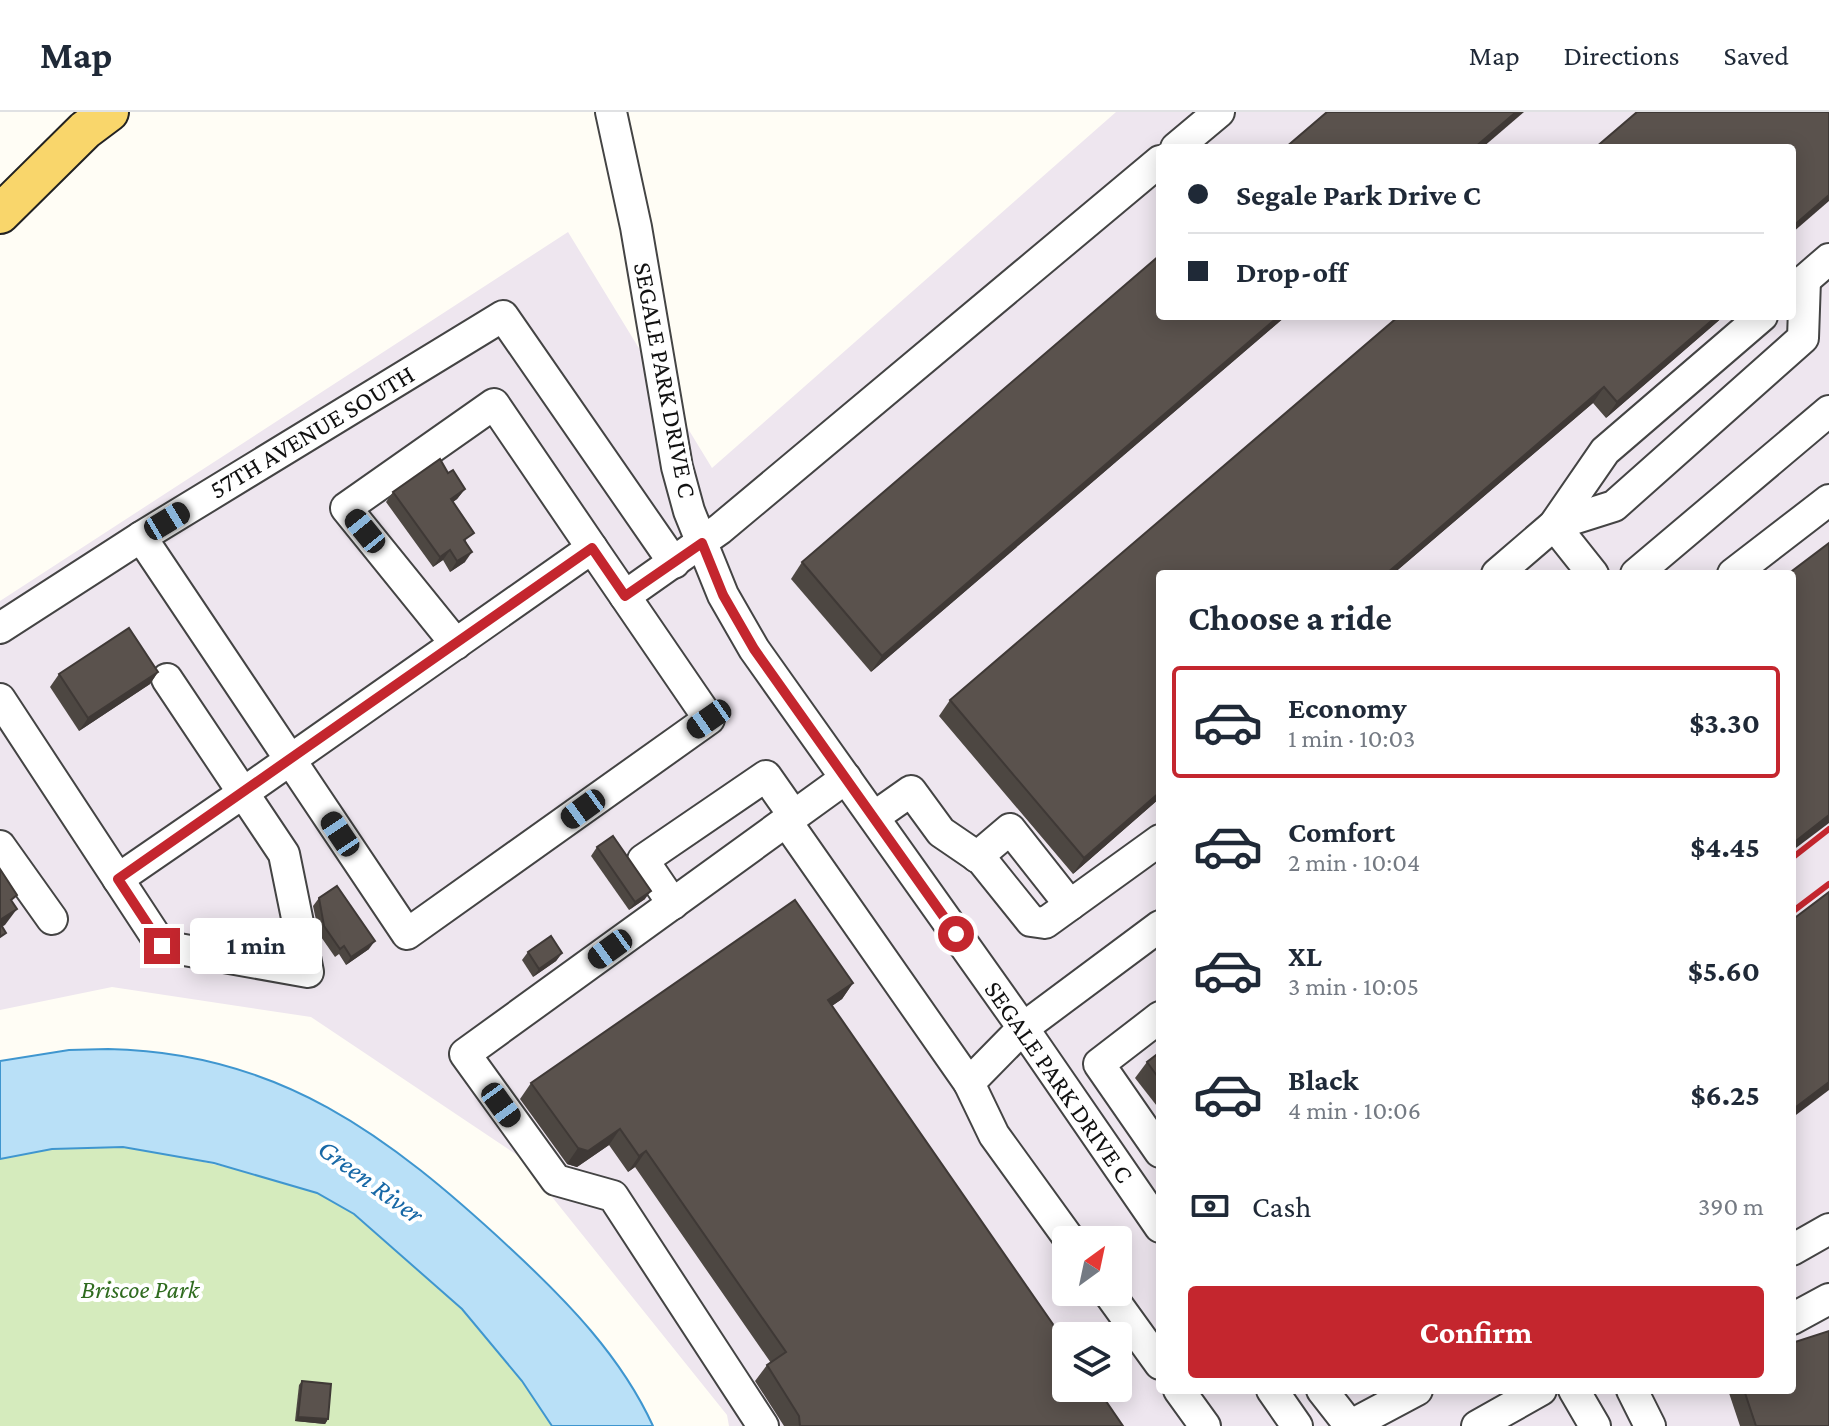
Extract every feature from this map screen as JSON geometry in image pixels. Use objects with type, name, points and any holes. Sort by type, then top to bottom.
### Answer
[{"type":"main road","points":[[0,214],[85,130],[109,112]]},
{"type":"street","name":"SEGALE PARK DRIVE C","points":[[611,112],[636,227],[677,467],[723,595],[754,649],[1156,1221]]},
{"type":"street","points":[[1181,144],[1219,112]]},
{"type":"street","points":[[625,596],[702,543],[1156,164]]},
{"type":"street","points":[[1798,285],[1829,259]]},
{"type":"street","points":[[1798,285],[1829,304]]},
{"type":"street","points":[[1554,525],[1614,506],[1803,338],[1798,285]]},
{"type":"street","name":"SEGALE PARK DRIVE C","points":[[503,316],[674,563]]},
{"type":"street","name":"57TH AVENUE SOUTH","points":[[0,628],[141,537],[503,316]]},
{"type":"street","points":[[1502,570],[1554,525],[1605,451],[1757,320]]},
{"type":"street","points":[[141,537],[407,934],[709,719],[494,404],[346,508],[456,644]]},
{"type":"street","points":[[1641,570],[1828,413]]},
{"type":"street","points":[[1738,570],[1829,500]]},
{"type":"street","points":[[1554,525],[1590,570]]},
{"type":"street","points":[[118,879],[592,548]]},
{"type":"street","points":[[0,699],[162,946],[308,972],[284,854],[167,679]]},
{"type":"street","points":[[673,904],[643,860],[766,776],[790,819],[969,1083],[994,1135],[1060,1226]]},
{"type":"street","points":[[763,1426],[613,1196],[556,1180],[465,1054],[846,778]]},
{"type":"street","points":[[874,817],[911,791],[941,832],[977,857],[1031,921],[1045,923],[1156,843]]},
{"type":"street","points":[[977,857],[1010,829],[1070,905]]},
{"type":"street","points":[[0,846],[52,919]]},
{"type":"street","points":[[969,1083],[1023,1028],[1156,929]]},
{"type":"street","points":[[1156,1020],[1099,1064],[1156,1146]]},
{"type":"street","points":[[1796,1249],[1827,1237]]},
{"type":"street","points":[[1796,1317],[1829,1299]]},
{"type":"street","points":[[1118,1306],[1156,1358]]},
{"type":"street","points":[[1182,1394],[1205,1426]]},
{"type":"street","points":[[1275,1394],[1297,1426]]},
{"type":"street","points":[[1325,1394],[1347,1422],[1355,1423],[1409,1394]]},
{"type":"street","points":[[1477,1426],[1534,1394]]},
{"type":"street","points":[[1576,1394],[1595,1426]]},
{"type":"shaded area","points":[[1116,112],[1829,112],[1829,1426],[729,1426],[727,1415],[520,1157],[311,1017],[112,987],[0,1010],[0,601],[568,232],[712,468]]},
{"type":"green space","name":"Briscoe Park","points":[[123,1147],[156,1151],[260,1175],[317,1193],[354,1214],[462,1309],[522,1381],[552,1426],[0,1426],[0,1159],[52,1149]]},
{"type":"water","name":"Green River","points":[[108,1049],[169,1054],[226,1066],[278,1084],[328,1108],[375,1137],[465,1207],[551,1288],[590,1330],[625,1376],[653,1426],[552,1426],[522,1381],[462,1309],[354,1214],[317,1193],[214,1163],[123,1147],[52,1149],[0,1159],[0,1061],[69,1050]]},
{"type":"building","points":[[1327,112],[1516,112],[1479,144],[1290,144]]},
{"type":"building","points":[[1637,112],[1829,112],[1829,195],[1796,224],[1796,144],[1600,144]]},
{"type":"building","points":[[1156,258],[1156,320],[1274,320],[882,656],[802,562]]},
{"type":"building","points":[[1394,320],[1712,320],[1617,402],[1604,387],[1391,570],[1156,570],[1156,795],[1084,858],[950,700]]},
{"type":"building","points":[[440,459],[448,473],[453,470],[465,489],[451,499],[474,533],[464,540],[472,552],[457,561],[450,550],[440,557],[393,492]]},
{"type":"building","points":[[1829,543],[1829,815],[1796,841],[1796,570],[1793,570]]},
{"type":"building","points":[[129,628],[158,672],[88,718],[59,674]]},
{"type":"building","points":[[613,836],[651,891],[635,902],[597,847]]},
{"type":"building","points":[[0,869],[17,895],[11,900],[17,909],[0,920]]},
{"type":"building","points":[[337,886],[375,941],[351,957],[344,946],[340,949],[324,926],[319,898]]},
{"type":"building","points":[[1829,892],[1829,1082],[1796,1107],[1796,917]]},
{"type":"building","points":[[795,900],[853,983],[828,1000],[1052,1323],[1052,1402],[1107,1402],[1123,1426],[800,1426],[799,1416],[767,1365],[786,1352],[646,1151],[639,1156],[620,1129],[588,1151],[578,1148],[531,1083]]},
{"type":"building","points":[[0,923],[6,933],[0,937]]},
{"type":"building","points":[[551,936],[562,953],[539,969],[528,952]]},
{"type":"building","points":[[1156,1055],[1156,1074],[1147,1062]]},
{"type":"building","points":[[1829,1331],[1829,1426],[1756,1426],[1745,1394],[1796,1394],[1796,1342]]},
{"type":"building","points":[[302,1381],[331,1384],[328,1419],[298,1417]]},
{"type":"railway","points":[[1796,855],[1829,829]]},
{"type":"railway","points":[[1796,909],[1829,884]]},
{"type":"route","points":[[162,946],[118,879],[592,548],[625,596],[702,543],[723,595],[754,649],[956,934]]}]
